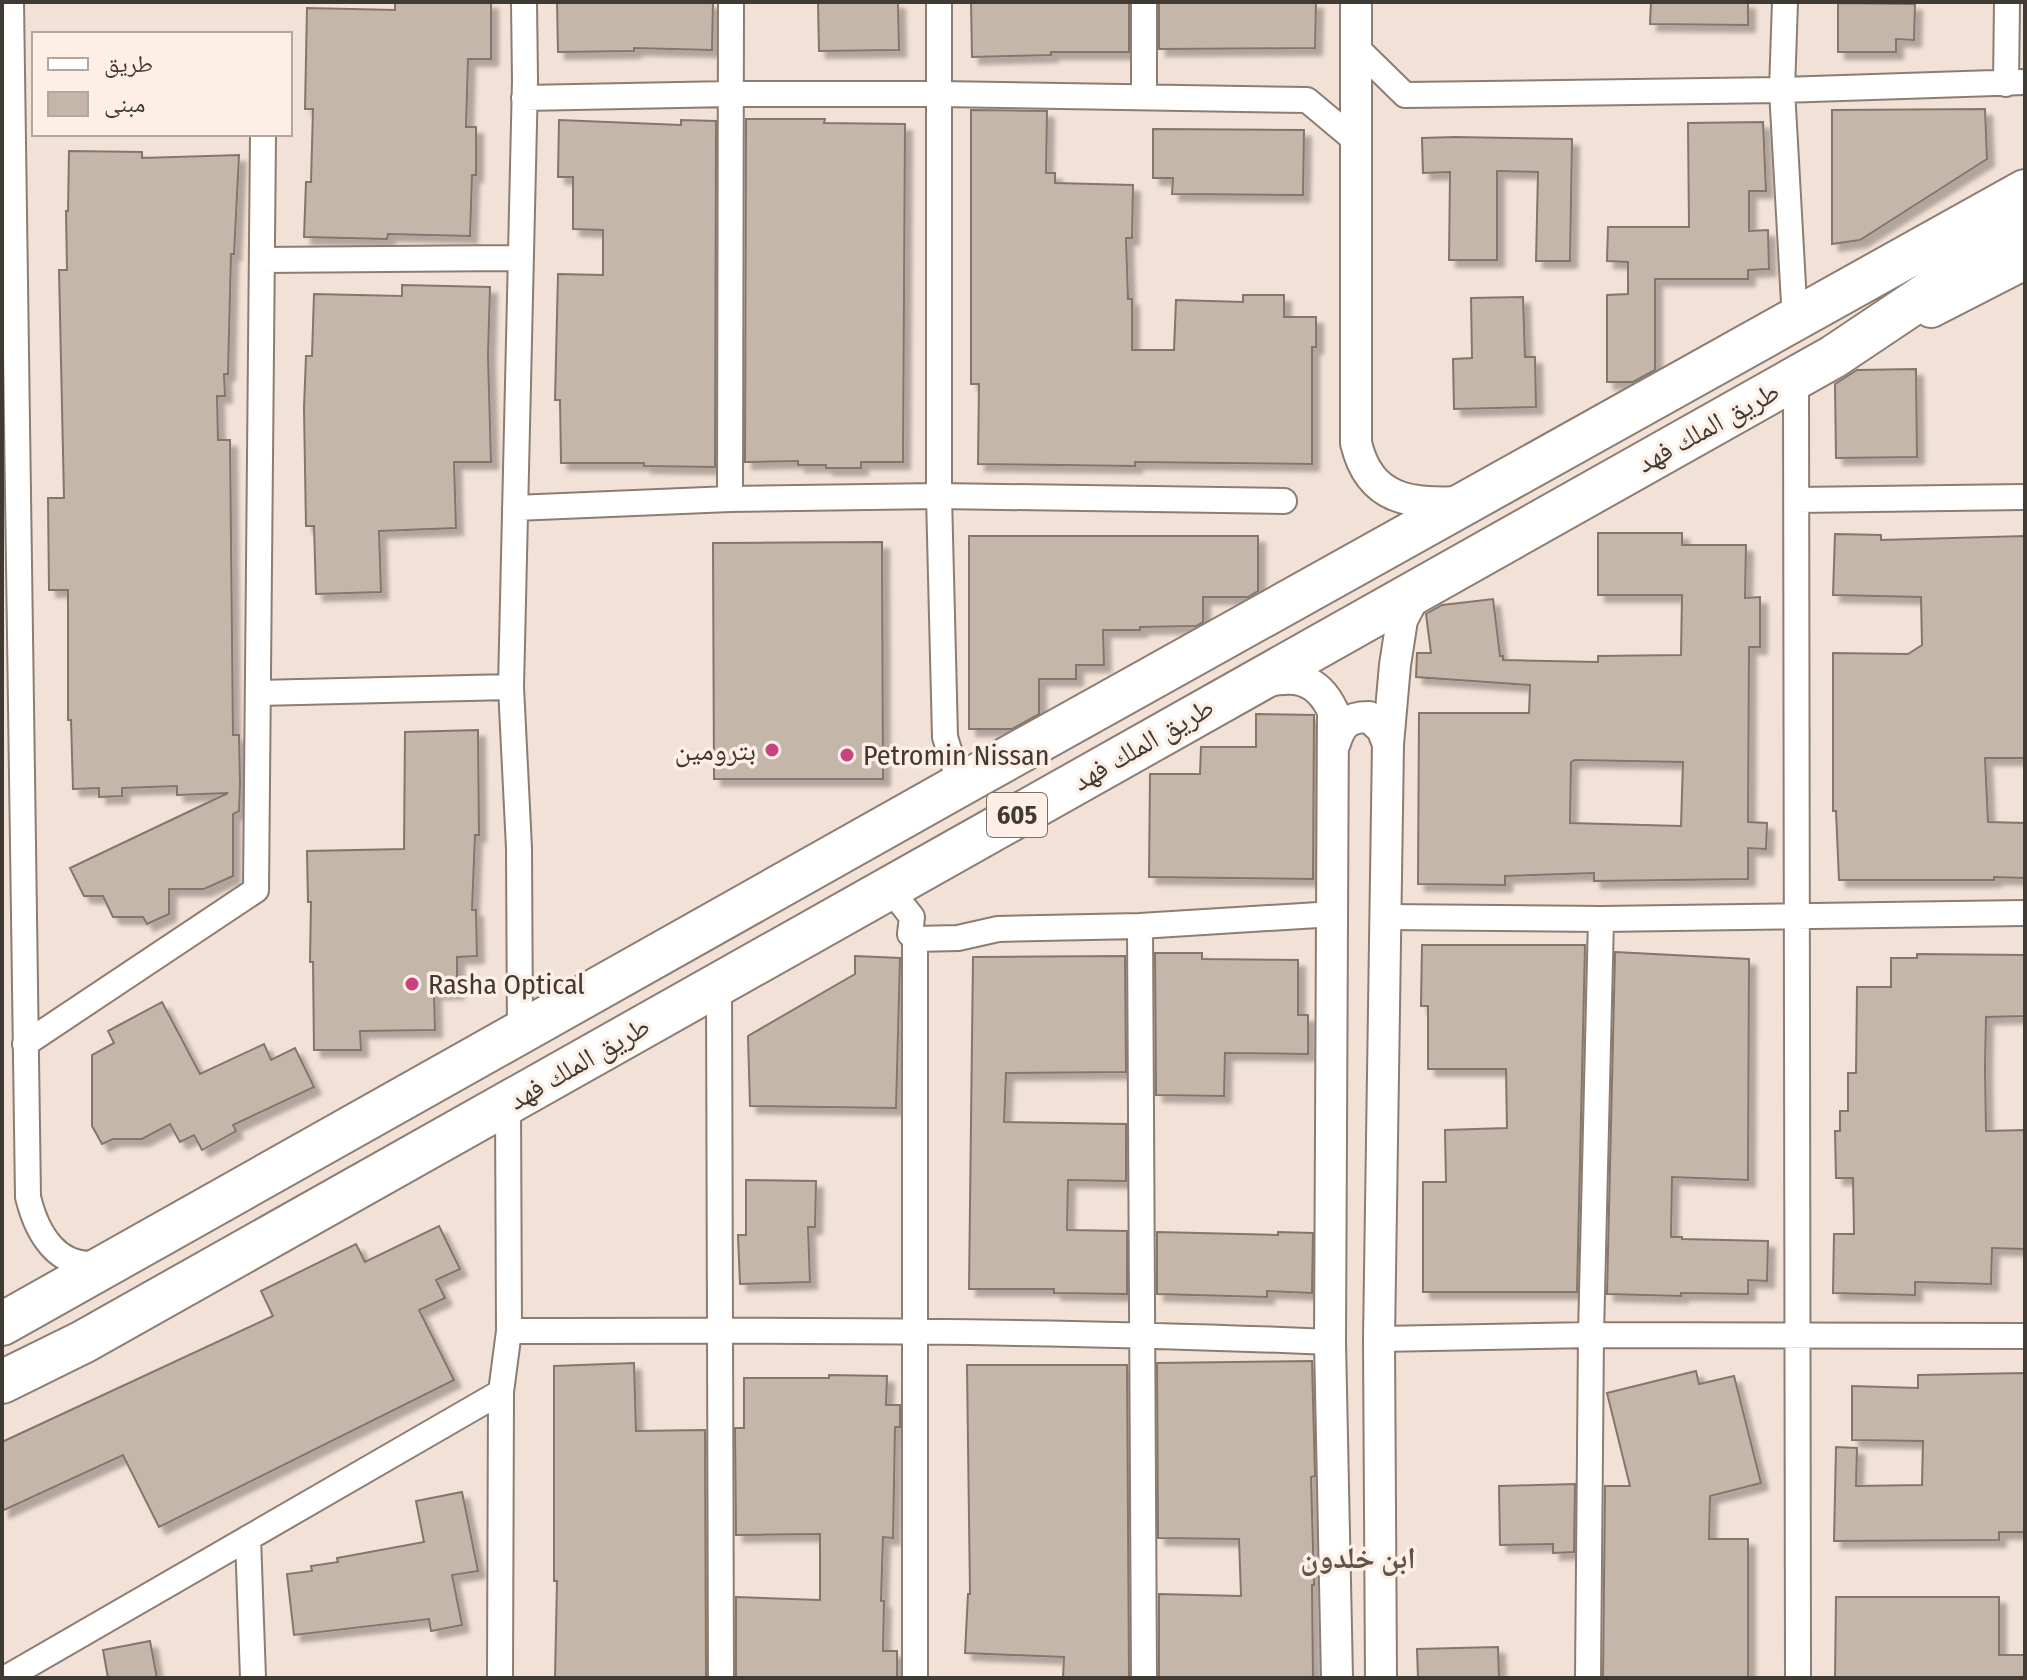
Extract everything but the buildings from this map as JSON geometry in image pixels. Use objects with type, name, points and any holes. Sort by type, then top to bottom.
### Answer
[{"type":"highway","name":"طريق الملك فهد","points":[[4,1322],[1466,502],[1795,321],[2021,204]]},
{"type":"highway","name":"طريق الملك فهد","points":[[2,1382],[83,1342],[1833,357],[1951,278],[2021,204]]},
{"type":"main road","points":[[1833,357],[2025,262]]},
{"type":"main road","points":[[2,1397],[83,1342]]},
{"type":"street","points":[[11,2],[23,123],[9,425],[28,1197],[33,1218],[59,1255],[72,1263],[110,1262]]},
{"type":"street","points":[[520,1033],[519,848],[511,687],[524,2]]},
{"type":"street","points":[[730,499],[731,2]]},
{"type":"street","points":[[939,2],[939,496],[945,737],[960,785]]},
{"type":"street","points":[[1144,2],[1144,97]]},
{"type":"street","points":[[1356,2],[1356,443],[1361,464],[1379,485],[1408,500],[1466,502]]},
{"type":"street","points":[[1785,2],[1782,90],[1795,321]]},
{"type":"street","points":[[1356,47],[1405,95],[1782,90],[2016,83],[2007,2]]},
{"type":"street","points":[[524,98],[939,94],[1307,100],[1356,141]]},
{"type":"street","points":[[25,1044],[256,890],[263,136]]},
{"type":"street","points":[[262,260],[521,258]]},
{"type":"street","points":[[1796,378],[1798,1678]]},
{"type":"street","points":[[515,508],[730,499],[939,496],[1284,501]]},
{"type":"street","points":[[1797,500],[2025,497]]},
{"type":"street","points":[[1381,1678],[1379,1339],[1388,744],[1402,620],[1417,591]]},
{"type":"street","points":[[1243,687],[1289,678],[1316,687],[1326,696],[1333,711],[1330,1342],[1337,1678]]},
{"type":"street","points":[[258,693],[511,687]]},
{"type":"street","points":[[1335,743],[1340,726],[1349,720],[1369,717],[1377,722],[1388,744]]},
{"type":"street","points":[[889,888],[912,917],[910,934],[915,939],[915,1678]]},
{"type":"street","points":[[1387,917],[1601,919],[2025,913]]},
{"type":"street","points":[[915,939],[958,938],[998,929],[1140,926],[1334,914]]},
{"type":"street","points":[[1588,1678],[1591,1335],[1601,919]]},
{"type":"street","points":[[1140,926],[1144,1678]]},
{"type":"street","points":[[719,983],[721,1678]]},
{"type":"street","points":[[500,1678],[501,1392],[509,1331],[508,1104]]},
{"type":"street","points":[[509,1331],[913,1330],[1140,1334],[1330,1342]]},
{"type":"street","points":[[1379,1339],[1591,1335],[2025,1336]]},
{"type":"street","points":[[6,1678],[501,1392]]},
{"type":"street","points":[[248,1538],[253,1678]]},
{"type":"place","name":"بترومين","points":[[772,750]]},
{"type":"place","name":"Petromin Nissan","points":[[847,755]]},
{"type":"place","name":"Rasha Optical","points":[[412,984]]},
{"type":"district","name":"ابن خلدون","points":[[1358,1558]]}]
